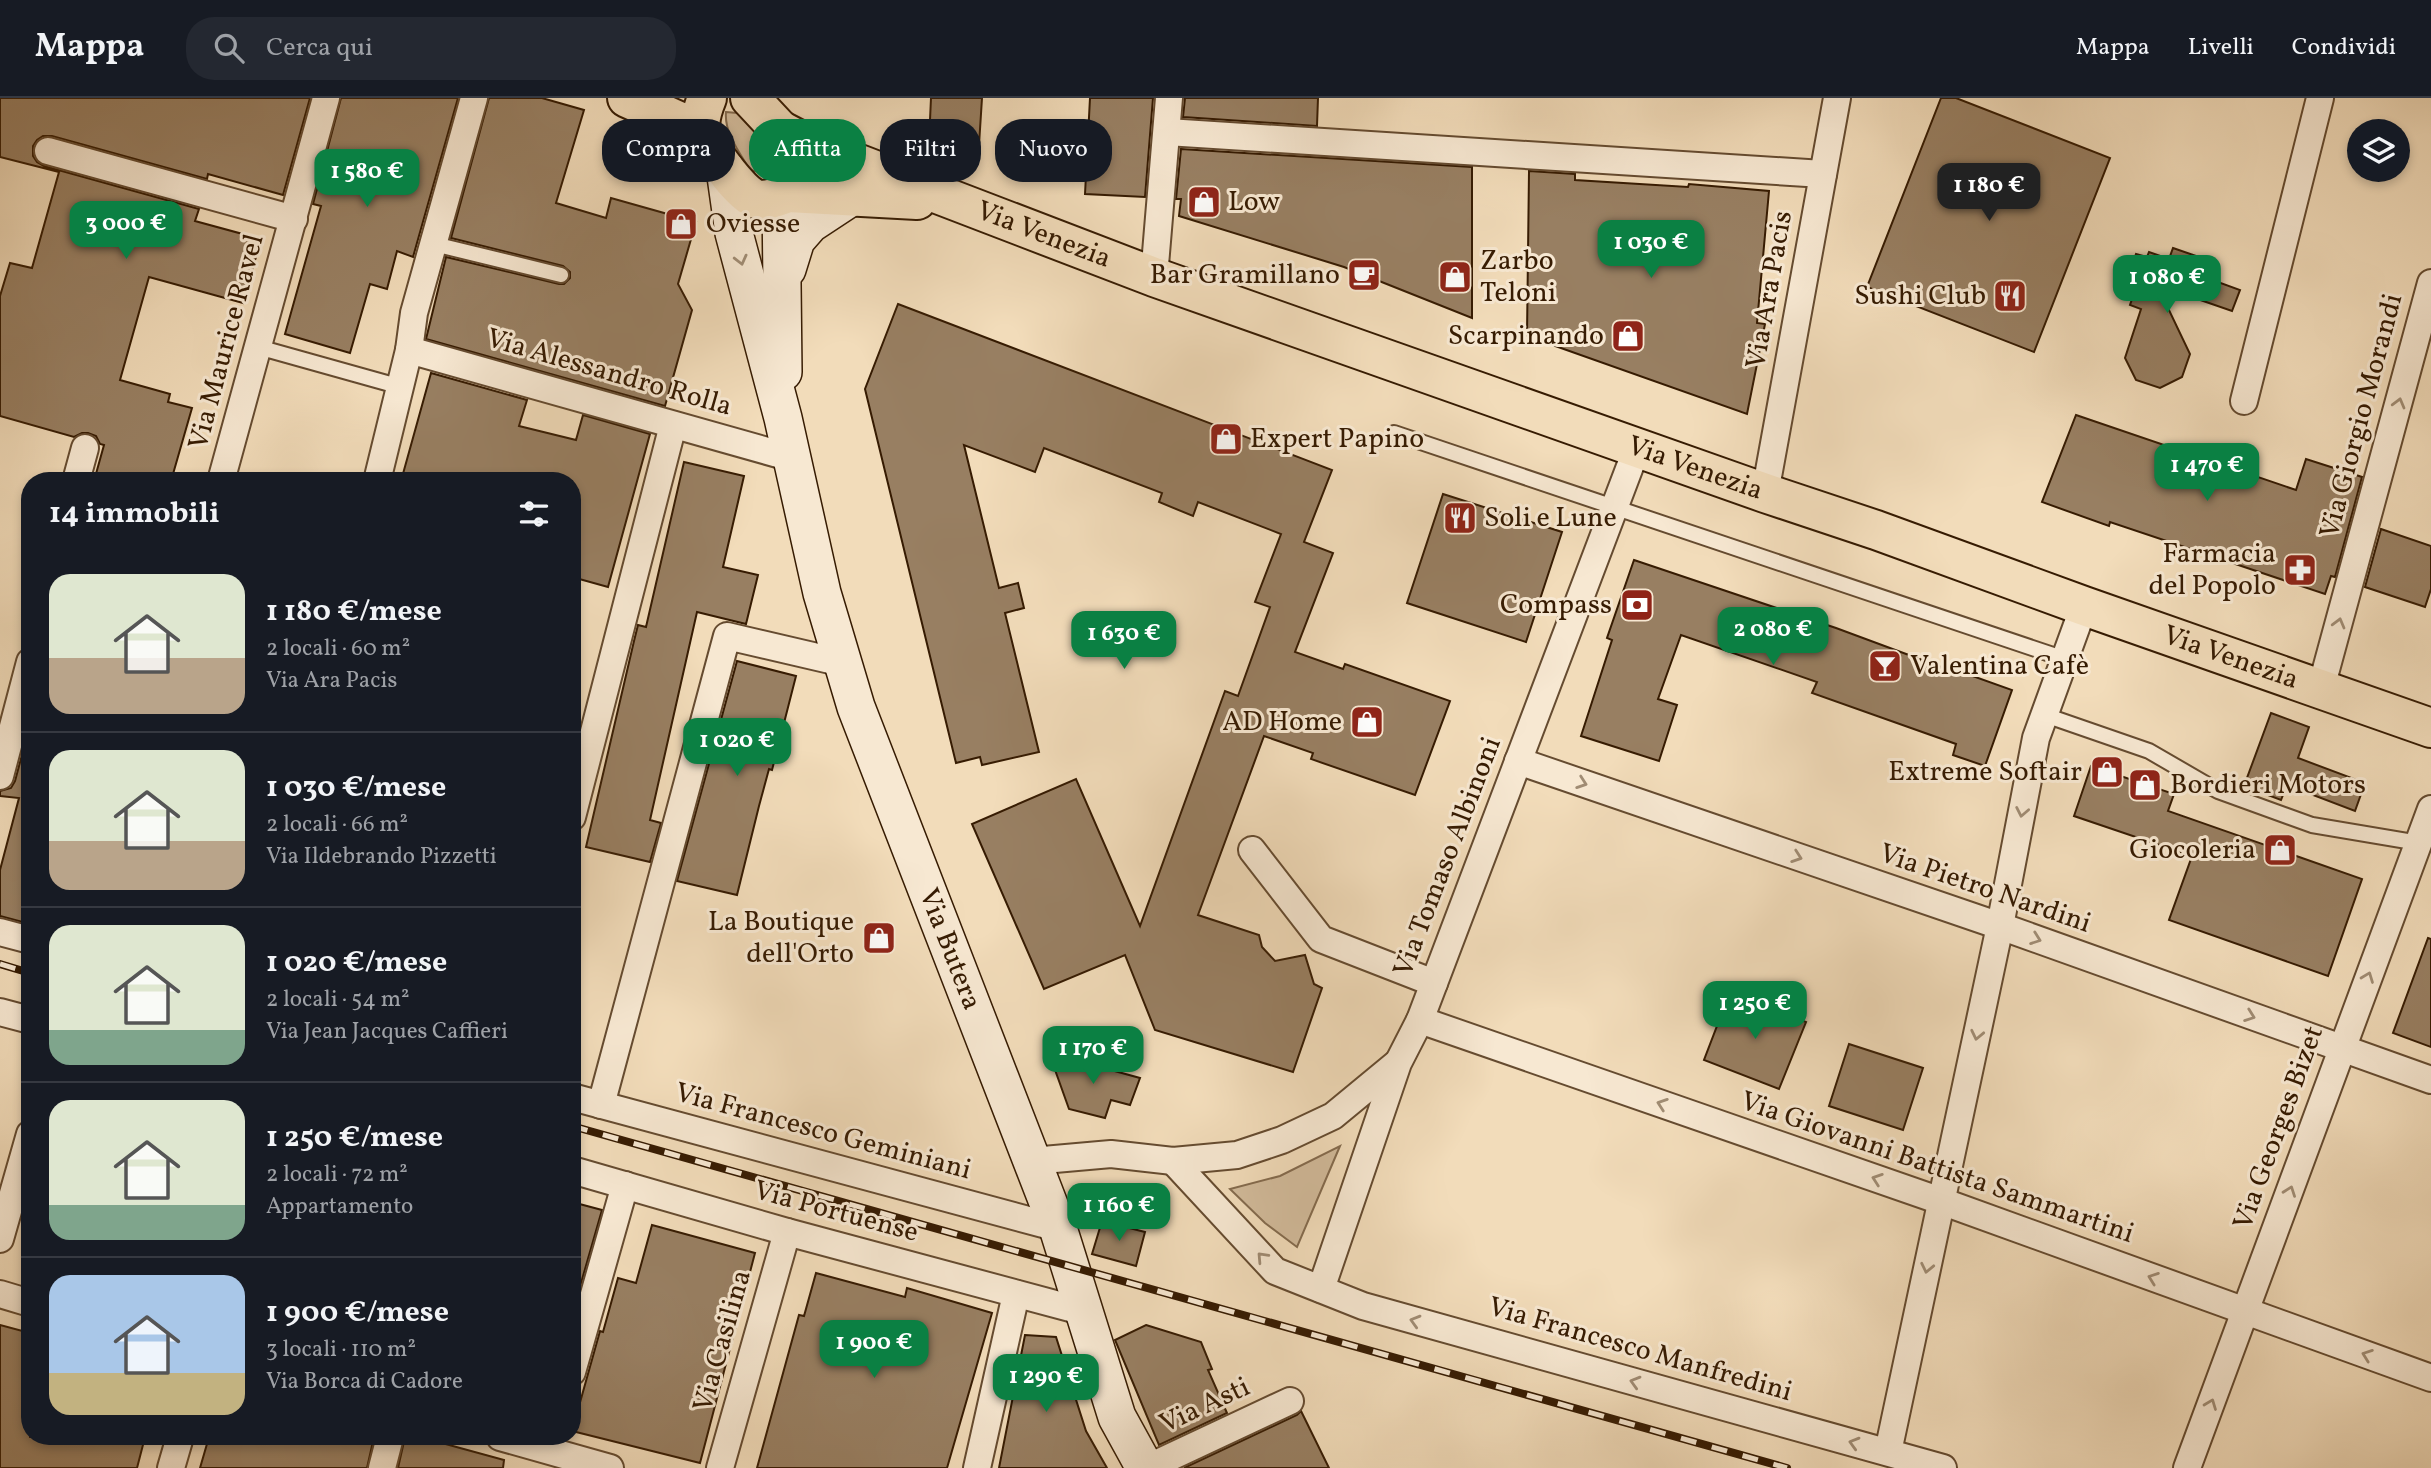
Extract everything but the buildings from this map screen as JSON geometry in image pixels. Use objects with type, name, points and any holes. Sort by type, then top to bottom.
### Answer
[{"type":"main road","points":[[627,98],[702,110]]},
{"type":"main road","points":[[750,98],[770,119]]},
{"type":"main road","name":"Via Venezia","points":[[866,167],[1154,277],[2431,728]]},
{"type":"main road","points":[[735,182],[754,199],[769,200],[784,194],[854,195],[961,203]]},
{"type":"main road","points":[[784,194],[794,182]]},
{"type":"street","name":"Via Maurice Ravel","points":[[223,472],[326,98]]},
{"type":"street","points":[[379,472],[401,387],[414,313],[474,98]]},
{"type":"street","points":[[1154,277],[1169,98]]},
{"type":"street","name":"Via Ara Pacis","points":[[1765,493],[1837,98]]},
{"type":"street","points":[[2244,401],[2320,98]]},
{"type":"street","points":[[1167,132],[1823,174]]},
{"type":"street","points":[[48,152],[294,219]]},
{"type":"street","points":[[727,182],[734,233],[783,418]]},
{"type":"street","points":[[783,418],[784,194]]},
{"type":"street","points":[[783,280],[796,240],[810,224],[854,195]]},
{"type":"street","name":"Via Giorgio Morandi","points":[[2321,688],[2427,312],[2431,282]]},
{"type":"street","name":"Via Alessandro Rolla","points":[[409,350],[792,458]]},
{"type":"street","name":"Via Butera","points":[[783,418],[822,593],[861,720],[1058,1228],[1117,1417],[1146,1468]]},
{"type":"street","points":[[581,782],[673,425]]},
{"type":"street","points":[[78,472],[85,448]]},
{"type":"street","name":"Via Tomaso Albinoni","points":[[1321,1289],[1398,1063],[1420,1020],[1637,448]]},
{"type":"street","points":[[1888,1452],[2000,926],[2036,738],[2084,606]]},
{"type":"street","points":[[601,1105],[727,636],[843,663]]},
{"type":"street","points":[[0,776],[21,702]]},
{"type":"street","name":"Via Pietro Nardini","points":[[1518,761],[2000,926],[2431,1080]]},
{"type":"street","name":"Via Georges Bizet","points":[[2187,1468],[2431,809]]},
{"type":"street","points":[[1252,850],[1321,939],[1434,983]]},
{"type":"street","points":[[0,932],[21,938]]},
{"type":"street","points":[[0,1012],[21,1018]]},
{"type":"street","name":"Via Giovanni Battista Sammartini","points":[[1420,1020],[1941,1201],[2431,1378]]},
{"type":"street","points":[[1032,1161],[1111,1154],[1173,1161],[1237,1155],[1282,1140],[1333,1116],[1398,1063]]},
{"type":"street","name":"Via Francesco Geminiani","points":[[581,1099],[1058,1228]]},
{"type":"street","name":"Via Francesco Manfredini","points":[[1173,1161],[1275,1271],[1363,1306],[1943,1468]]},
{"type":"street","points":[[0,1239],[21,1166]]},
{"type":"street","name":"Via Portuense","points":[[581,1173],[787,1232],[1085,1312]]},
{"type":"street","points":[[581,1340],[625,1185]]},
{"type":"street","name":"Via Casilina","points":[[720,1468],[787,1232]]},
{"type":"street","points":[[0,1294],[21,1300]]},
{"type":"street","points":[[977,1468],[1016,1294]]},
{"type":"street","name":"Via Asti","points":[[1146,1468],[1290,1401]]},
{"type":"street","points":[[171,1468],[178,1445]]},
{"type":"street","points":[[382,1468],[388,1445]]},
{"type":"street","points":[[527,1445],[610,1468]]},
{"type":"lane","points":[[435,244],[561,275]]},
{"type":"lane","points":[[258,346],[401,387]]},
{"type":"lane","points":[[1394,433],[2065,659]]},
{"type":"lane","points":[[2045,715],[2149,751],[2218,791],[2312,825],[2419,843]]},
{"type":"shaded area","points":[[726,112],[737,113],[749,124],[749,168],[735,146],[735,119],[726,119]]},
{"type":"shaded area","points":[[1096,1027],[1129,1032],[1118,1039],[1111,1054],[1081,1050],[1076,1041],[1083,1033]]},
{"type":"shaded area","points":[[1340,1146],[1297,1247],[1265,1223],[1230,1189],[1280,1176]]},
{"type":"railway","points":[[0,964],[21,970]]},
{"type":"railway","points":[[581,1129],[1787,1468]]},
{"type":"place","name":"Low","points":[[1204,202]]},
{"type":"place","name":"Oviesse","points":[[681,224]]},
{"type":"place","name":"Bar Gramillano","points":[[1364,275]]},
{"type":"place","name":"Zarbo Teloni","points":[[1455,277]]},
{"type":"place","name":"Sushi Club","points":[[2010,296]]},
{"type":"place","name":"Scarpinando","points":[[1628,336]]},
{"type":"place","name":"Expert Papino","points":[[1226,439]]},
{"type":"place","name":"Soli e Lune","points":[[1460,518]]},
{"type":"place","name":"Farmacia del Popolo","points":[[2300,570]]},
{"type":"place","name":"Compass","points":[[1637,605]]},
{"type":"place","name":"Valentina Cafè","points":[[1885,666]]},
{"type":"place","name":"AD Home","points":[[1367,722]]},
{"type":"place","name":"Extreme Softair","points":[[2107,772]]},
{"type":"place","name":"Bordieri Motors","points":[[2145,785]]},
{"type":"place","name":"Giocoleria","points":[[2280,850]]},
{"type":"place","name":"La Boutique dell'Orto","points":[[879,938]]}]
